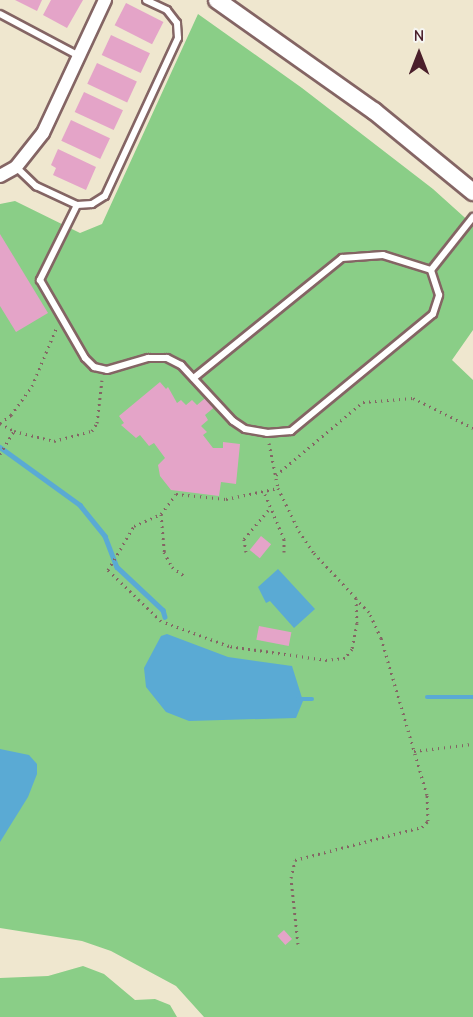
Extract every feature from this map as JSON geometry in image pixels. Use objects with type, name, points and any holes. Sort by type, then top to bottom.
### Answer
[{"type":"main road","points":[[217,0],[374,111],[473,192]]},
{"type":"street","points":[[0,177],[16,167],[43,133],[77,55],[105,0]]},
{"type":"lane","points":[[16,167],[36,186],[77,205],[92,204],[105,196],[178,38],[177,23],[167,10],[146,0]]},
{"type":"lane","points":[[0,14],[77,55]]},
{"type":"lane","points":[[77,205],[40,280],[85,358],[103,369],[162,357],[181,364],[232,421],[267,433],[291,431],[433,314],[439,295],[430,270]]},
{"type":"lane","points":[[430,270],[473,217]]},
{"type":"lane","points":[[194,378],[342,258],[383,255],[430,270]]},
{"type":"path","points":[[61,319],[32,386],[11,415],[0,423],[14,431],[54,441],[92,431],[98,423],[103,369]]},
{"type":"path","points":[[276,475],[363,402],[413,398],[473,428]]},
{"type":"path","points":[[0,454],[14,431]]},
{"type":"path","points":[[267,433],[278,488],[314,553],[369,612],[381,638],[427,795],[428,821],[422,827],[295,860],[291,878],[298,944]]},
{"type":"path","points":[[278,488],[265,494],[226,499],[176,494],[161,514],[134,526],[108,567],[160,621],[229,646],[337,660],[345,658],[352,649],[357,623],[356,599]]},
{"type":"path","points":[[265,494],[284,539],[284,552]]},
{"type":"path","points":[[246,552],[244,539],[270,508]]},
{"type":"path","points":[[161,514],[164,552],[172,567],[183,574]]},
{"type":"path","points":[[414,751],[473,744]]},
{"type":"green space","points":[[198,14],[302,88],[433,189],[473,225],[473,330],[452,360],[473,380],[473,1017],[204,1017],[176,986],[111,951],[82,941],[0,928],[0,204],[15,201],[80,233],[102,224]]},
{"type":"green space","points":[[83,966],[104,974],[135,1000],[155,999],[170,1005],[177,1017],[0,1017],[0,978],[48,976]]},
{"type":"water","points":[[278,569],[315,609],[294,628],[270,601],[266,603],[258,587]]},
{"type":"water","points":[[167,634],[228,657],[292,666],[303,701],[296,718],[189,721],[166,712],[146,687],[144,668],[161,636]]},
{"type":"water","points":[[0,749],[29,755],[37,764],[37,774],[28,797],[0,842]]},
{"type":"building","points":[[15,0],[42,0],[37,11]]},
{"type":"building","points":[[51,0],[83,0],[67,28],[43,15]]},
{"type":"building","points":[[126,3],[163,22],[152,44],[115,25]]},
{"type":"building","points":[[111,35],[150,53],[141,73],[102,55]]},
{"type":"building","points":[[97,63],[137,82],[127,102],[87,84]]},
{"type":"building","points":[[84,92],[123,110],[114,130],[75,112]]},
{"type":"building","points":[[71,120],[110,138],[100,159],[61,141]]},
{"type":"building","points":[[58,149],[96,167],[86,190],[53,175],[56,168],[51,165]]},
{"type":"building","points":[[0,234],[48,313],[16,332],[0,306]]},
{"type":"building","points":[[160,382],[166,389],[168,387],[177,403],[181,400],[186,405],[192,400],[197,405],[209,395],[217,405],[205,415],[208,420],[201,426],[207,432],[203,435],[213,448],[223,448],[223,442],[240,444],[236,484],[221,482],[219,496],[171,490],[160,476],[158,465],[165,458],[154,443],[149,446],[140,435],[136,438],[121,425],[124,423],[119,416]]},
{"type":"building","points":[[261,536],[271,544],[260,558],[250,550]]},
{"type":"building","points":[[259,626],[291,632],[289,646],[256,640]]},
{"type":"building","points":[[284,930],[292,939],[285,945],[277,936]]},
{"type":"waterway","points":[[0,447],[80,505],[105,536],[117,567],[163,610],[165,617]]},
{"type":"waterway","points":[[427,697],[473,697]]},
{"type":"waterway","points":[[298,699],[312,699]]}]
